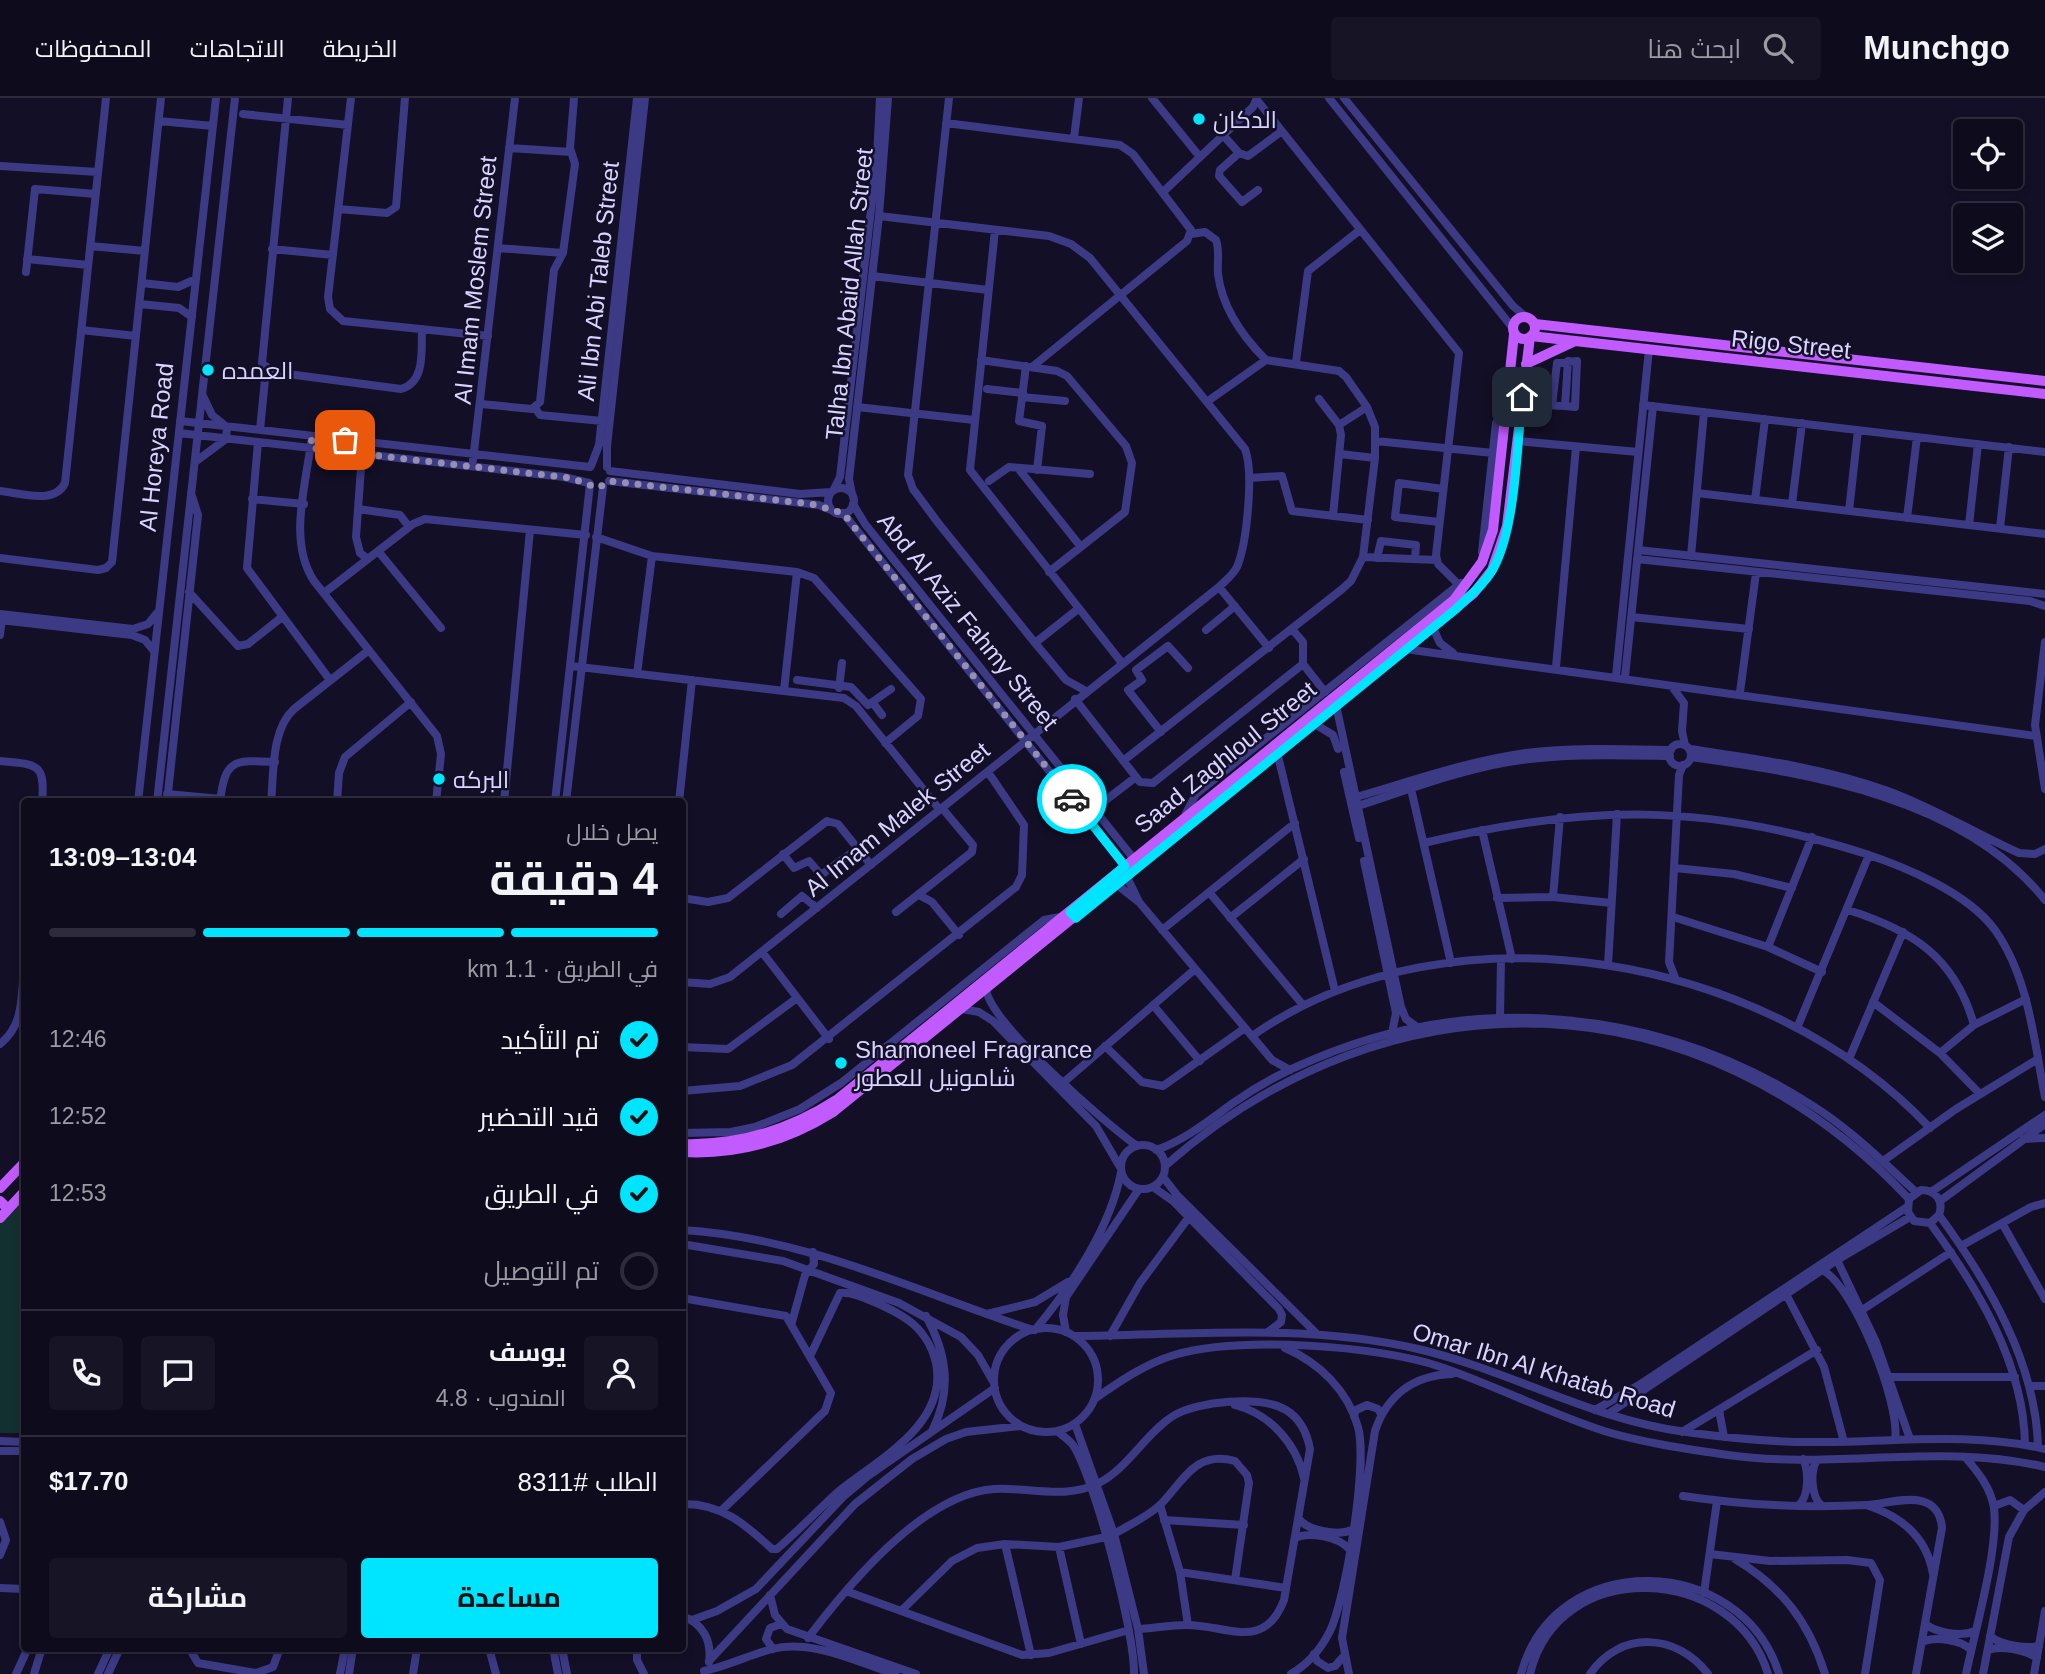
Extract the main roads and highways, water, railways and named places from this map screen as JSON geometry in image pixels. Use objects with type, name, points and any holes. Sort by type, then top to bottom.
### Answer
[{"type":"main road","points":[[1525,317],[1535,324],[1530,337],[1521,339],[1513,330],[1515,320],[1525,317]]},
{"type":"main road","name":"Rigo Street","points":[[1535,324],[2045,381]]},
{"type":"main road","points":[[1555,339],[1556,327]]},
{"type":"main road","name":"Saad Zaghloul Street","points":[[686,1152],[734,1150],[798,1131],[833,1112],[904,1050],[1336,705],[1454,600],[1482,562],[1495,522],[1509,402],[1513,330]]},
{"type":"main road","name":"Rigo Street","points":[[1530,337],[2045,394]]},
{"type":"main road","name":"Saad Zaghloul Street","points":[[904,1050],[962,1009],[1070,916],[1116,884],[1134,859],[1186,813],[1433,628],[1474,593],[1495,563],[1507,526],[1530,337]]},
{"type":"main road","points":[[1526,364],[1574,341]]},
{"type":"main road","points":[[1788,365],[1790,353]]},
{"type":"main road","points":[[0,1188],[21,1166]]},
{"type":"main road","points":[[0,1218],[21,1195]]},
{"type":"main road","points":[[0,1200],[8,1209]]},
{"type":"place","name":"الدكان","points":[[1199,119]]},
{"type":"place","name":"العمده","points":[[208,370]]},
{"type":"place","name":"البركه","points":[[439,779]]},
{"type":"place","name":"Shamoneel Fragrance شامونيل للعطور","points":[[841,1063]]}]
